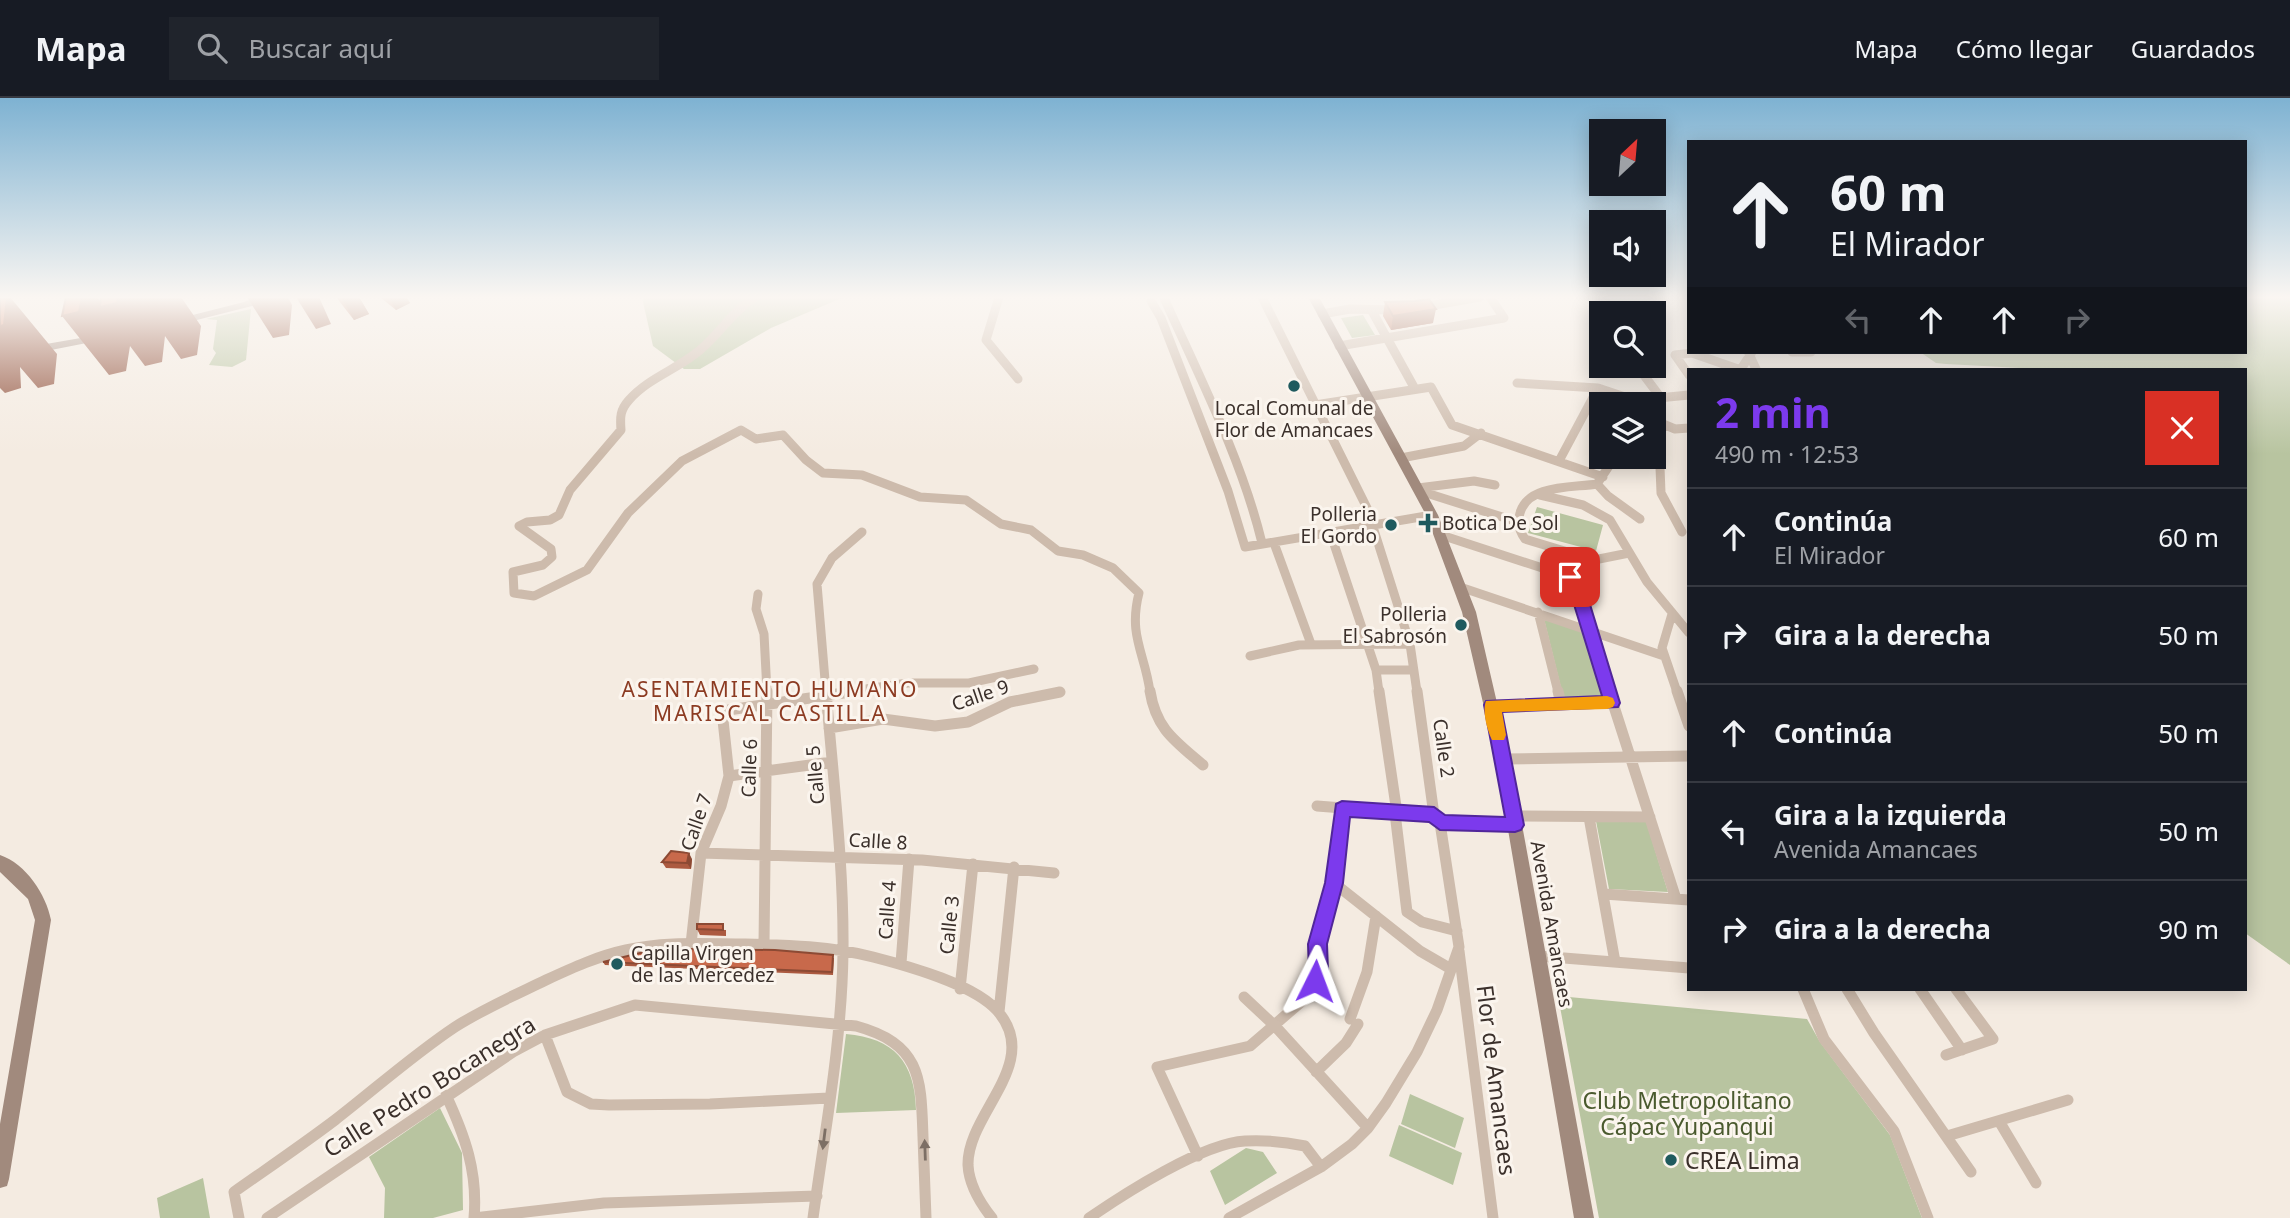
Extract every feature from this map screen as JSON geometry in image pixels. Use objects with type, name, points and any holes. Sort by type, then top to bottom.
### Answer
[{"type":"street","points":[[0,356],[18,349]]},
{"type":"street","points":[[701,349],[645,387],[628,402],[620,413],[621,430],[571,489],[565,507],[558,517],[541,522],[526,521],[519,526],[551,550],[552,557],[540,568],[519,568],[513,572],[514,593],[534,596],[587,570],[628,513],[694,452],[741,430],[748,438],[757,440],[783,435],[806,460],[823,473],[867,476],[920,498],[966,500],[1001,524],[1027,527],[1058,551],[1083,555],[1118,571],[1139,593],[1135,608],[1136,644],[1146,667],[1153,710],[1170,738],[1203,765]]},
{"type":"street","points":[[994,349],[1018,379]]},
{"type":"street","points":[[1173,349],[1228,491],[1245,547],[1432,515]]},
{"type":"street","points":[[1187,349],[1255,514],[1262,543]]},
{"type":"street","name":"Calle 2","points":[[1229,1218],[1321,1167],[1368,1128],[1417,1052],[1437,1010],[1459,947],[1409,644],[1367,508],[1288,349]]},
{"type":"street","name":"Avenida Amancaes","points":[[1341,349],[1432,515],[1469,612],[1503,759],[1584,1218]]},
{"type":"street","points":[[1394,349],[1415,389]]},
{"type":"street","points":[[1687,372],[1675,355],[1692,354],[1736,368]]},
{"type":"street","points":[[1646,378],[1657,392]]},
{"type":"street","points":[[1517,383],[1598,388],[1610,392]]},
{"type":"street","points":[[1315,405],[1431,387],[1452,425],[1559,461],[1600,480],[1608,496],[1640,519]]},
{"type":"street","points":[[1559,461],[1598,388]]},
{"type":"street","points":[[1666,397],[1687,395]]},
{"type":"street","points":[[1666,425],[1675,429],[1687,428]]},
{"type":"street","points":[[1401,458],[1464,446],[1481,433]]},
{"type":"street","points":[[1607,469],[1600,480],[1536,495],[1526,502],[1518,522],[1525,539],[1588,559],[1600,560],[1629,552]]},
{"type":"street","points":[[1660,469],[1661,493],[1682,532]]},
{"type":"street","points":[[1419,490],[1474,481],[1495,485]]},
{"type":"street","points":[[1419,490],[1518,522]]},
{"type":"street","points":[[1536,495],[1583,505],[1603,515],[1615,526],[1647,582],[1687,631]]},
{"type":"street","name":"Calle 5","points":[[813,1218],[840,1023],[843,950],[839,856],[817,584],[832,558],[862,532]]},
{"type":"street","points":[[1329,532],[1377,670],[1407,912],[1422,922],[1457,931]]},
{"type":"street","points":[[1441,535],[1570,577],[1576,586],[1676,899]]},
{"type":"street","points":[[1274,542],[1311,644]]},
{"type":"street","points":[[1460,587],[1664,656]]},
{"type":"street","name":"Calle 6","points":[[758,594],[756,609],[764,634],[767,704],[764,944]]},
{"type":"street","points":[[1538,612],[1561,704]]},
{"type":"street","points":[[1672,614],[1662,640],[1664,656],[1687,720]]},
{"type":"street","points":[[1250,656],[1311,644],[1409,644]]},
{"type":"street","points":[[767,704],[908,682],[969,684],[1034,669]]},
{"type":"street","points":[[1377,670],[1412,670]]},
{"type":"street","name":"Calle 9","points":[[829,728],[883,719],[935,726],[968,722],[1010,702],[1060,692]]},
{"type":"street","points":[[1492,705],[1612,703]]},
{"type":"street","name":"Calle 7","points":[[691,944],[701,853],[721,806],[729,776],[722,711],[767,704]]},
{"type":"street","points":[[1503,759],[1687,756]]},
{"type":"street","points":[[729,776],[767,773],[832,762]]},
{"type":"street","points":[[1317,806],[1437,819],[1650,817]]},
{"type":"street","points":[[1198,1156],[1157,1067],[1250,1046],[1309,995],[1318,971],[1317,944],[1334,883],[1342,809]]},
{"type":"street","points":[[1589,817],[1615,962]]},
{"type":"street","name":"Calle 8","points":[[701,853],[909,859],[1014,867],[1054,873]]},
{"type":"street","name":"Calle 4","points":[[901,963],[909,859]]},
{"type":"street","points":[[0,862],[33,893],[41,906],[43,920],[0,1179]]},
{"type":"street","name":"Calle 3","points":[[960,989],[973,864]]},
{"type":"street","points":[[999,1012],[1014,867]]},
{"type":"street","points":[[1334,883],[1420,951],[1451,969]]},
{"type":"street","points":[[1604,894],[1687,900]]},
{"type":"street","points":[[1316,1072],[1346,1043],[1367,972],[1376,916]]},
{"type":"street","points":[[239,1218],[234,1192],[323,1129],[446,1033],[477,1014],[580,965],[617,952],[691,944],[806,944],[843,950],[901,963],[960,989],[999,1012],[1007,1025],[1012,1056],[968,1154],[968,1170],[975,1191],[992,1218]]},
{"type":"street","name":"Flor de Amancaes","points":[[1459,947],[1493,1218]]},
{"type":"street","points":[[1539,956],[1687,968]]},
{"type":"street","points":[[1803,991],[1824,1039],[1894,1131],[1928,1218]]},
{"type":"street","points":[[1848,991],[1874,1033],[1971,1172]]},
{"type":"street","points":[[1921,991],[1962,1050]]},
{"type":"street","points":[[1946,1055],[1993,1039],[1957,991]]},
{"type":"street","points":[[1244,997],[1275,1026],[1368,1128]]},
{"type":"street","name":"Calle Pedro Bocanegra","points":[[267,1218],[446,1095],[545,1035],[635,1005],[840,1023],[870,1029],[886,1035],[900,1045],[917,1069],[924,1107],[926,1218]]},
{"type":"street","points":[[545,1035],[567,1093],[591,1104],[710,1104],[829,1098]]},
{"type":"street","points":[[446,1095],[474,1161],[474,1218],[604,1203],[817,1196]]},
{"type":"street","points":[[1947,1136],[2068,1100]]},
{"type":"street","points":[[1999,1121],[2036,1183]]},
{"type":"street","points":[[1089,1218],[1135,1186],[1221,1146],[1244,1141],[1305,1146],[1321,1167]]},
{"type":"green space","points":[[213,349],[247,349],[246,360],[232,367],[209,365],[216,353]]},
{"type":"green space","points":[[657,349],[734,349],[700,369],[684,369]]},
{"type":"green space","points":[[2247,349],[2290,349],[2290,965],[2247,934],[2247,368],[2024,368],[1936,363],[1923,354],[2247,354]]},
{"type":"green space","points":[[1537,507],[1603,525],[1596,551],[1528,533]]},
{"type":"green space","points":[[1544,619],[1585,631],[1608,698],[1564,700]]},
{"type":"green space","points":[[1596,821],[1646,821],[1668,892],[1609,889]]},
{"type":"green space","name":"Club Metropolitano Cápac Yupanqui","points":[[1558,996],[1807,1019],[1820,1042],[1890,1135],[1922,1218],[1599,1218]]},
{"type":"green space","points":[[846,1034],[877,1041],[899,1056],[911,1078],[916,1110],[836,1113]]},
{"type":"green space","points":[[1410,1094],[1464,1118],[1455,1148],[1401,1124]]},
{"type":"green space","points":[[440,1108],[462,1153],[463,1210],[433,1218],[384,1218],[385,1188],[369,1157]]},
{"type":"green space","points":[[1399,1125],[1462,1153],[1453,1185],[1389,1156]]},
{"type":"green space","points":[[1246,1148],[1263,1152],[1277,1173],[1225,1205],[1210,1171]]},
{"type":"green space","points":[[203,1178],[210,1218],[160,1218],[157,1198]]},
{"type":"building","points":[[671,851],[689,853],[687,863],[662,862]]},
{"type":"building","points":[[697,924],[723,924],[723,930],[697,929]]},
{"type":"building","points":[[684,949],[775,950],[833,955],[832,972],[603,962],[640,953]]},
{"type":"slow traffic","points":[[1498,735],[1492,705],[1607,703]]},
{"type":"place","name":"Local Comunal de Flor de Amancaes","points":[[1294,386]]},
{"type":"place","name":"Botica De Sol","points":[[1428,523]]},
{"type":"place","name":"Polleria El Gordo","points":[[1391,525]]},
{"type":"place","name":"Polleria El Sabrosón","points":[[1461,625]]},
{"type":"place","name":"Capilla Virgen de las Mercedez","points":[[617,964]]},
{"type":"place","name":"CREA Lima","points":[[1671,1160]]},
{"type":"district","name":"ASENTAMIENTO HUMANO MARISCAL CASTILLA","points":[[770,701]]},
{"type":"route","points":[[1315,981],[1318,971],[1317,944],[1330,905],[1342,809],[1434,815],[1440,822],[1515,825],[1492,705],[1612,703],[1580,598],[1570,577]]}]
